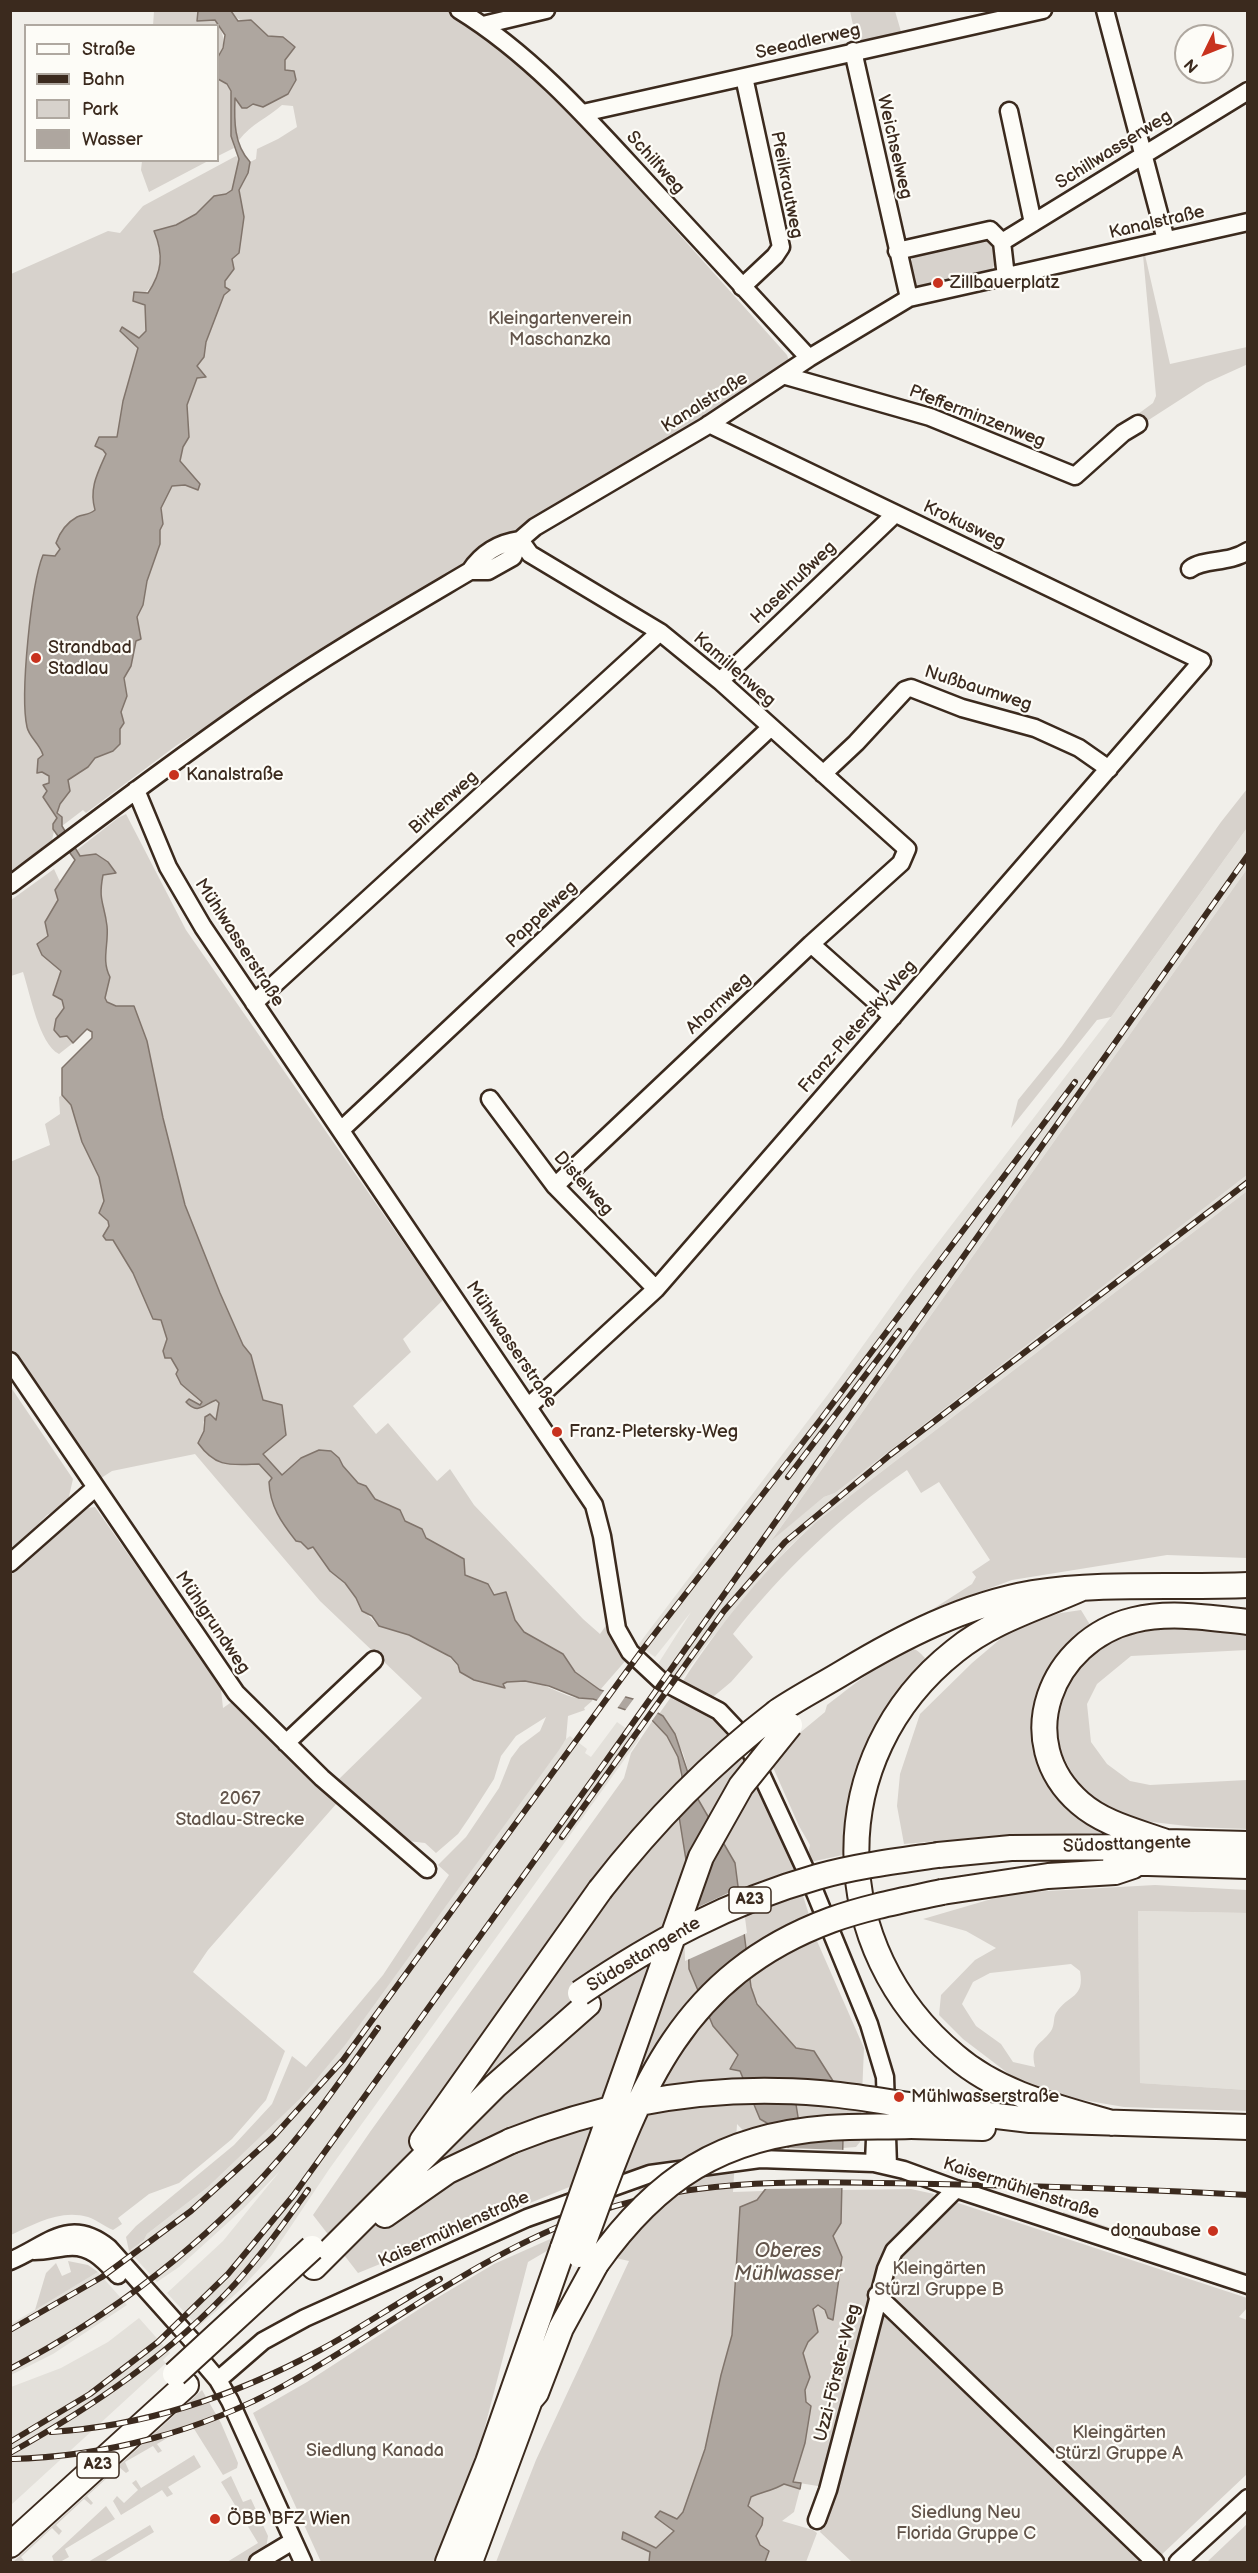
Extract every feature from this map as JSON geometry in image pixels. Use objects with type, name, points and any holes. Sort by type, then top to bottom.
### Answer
[{"type":"highway","points":[[422,2140],[631,1850],[687,1789],[725,1754],[784,1718],[843,1673],[896,1642],[957,1614],[1022,1595],[1130,1586],[1248,1586]]},
{"type":"highway","points":[[1080,1589],[1007,1619],[974,1637],[942,1662],[911,1694],[882,1742],[870,1772],[861,1803],[857,1832],[857,1874],[866,1924],[878,1958],[892,1986],[912,2015],[940,2044],[973,2070],[1013,2092],[1112,2123]]},
{"type":"highway","points":[[1166,1842],[1106,1821],[1078,1802],[1066,1788],[1057,1774],[1047,1746],[1044,1727],[1050,1691],[1064,1666],[1082,1646],[1125,1623],[1154,1617],[1248,1623]]},
{"type":"highway","points":[[448,2562],[488,2462],[579,2256],[701,1857],[720,1820],[784,1718]]},
{"type":"highway","name":"Südosttangente","points":[[938,1862],[1011,1848],[1142,1847],[1166,1842],[1248,1844]]},
{"type":"highway","name":"Südosttangente","points":[[319,2260],[422,2140],[538,2025],[584,1999],[667,1937],[709,1917],[768,1893],[817,1877],[870,1865],[938,1862],[1248,1866]]},
{"type":"highway","points":[[470,2562],[620,2145],[652,2072],[679,2032],[708,1998],[760,1955],[805,1931],[853,1913],[942,1892],[1048,1876],[1114,1872],[1141,1863]]},
{"type":"highway","name":"Südosttangente","points":[[319,2260],[584,1999]]},
{"type":"highway","points":[[319,2260],[421,2188],[476,2156],[550,2126],[628,2104],[724,2091],[778,2091],[831,2094],[912,2116],[1041,2129],[1112,2123],[1248,2127]]},
{"type":"highway","points":[[579,2256],[681,2174],[735,2147],[796,2132],[912,2116]]},
{"type":"highway","name":"A23","points":[[10,2524],[319,2260]]},
{"type":"highway","name":"A23","points":[[10,2545],[180,2379]]},
{"type":"street","name":"Schilfweg","points":[[459,10],[483,25],[537,69],[583,113],[809,358]]},
{"type":"street","points":[[483,25],[546,10]]},
{"type":"street","name":"Seeadlerweg","points":[[583,113],[1043,10]]},
{"type":"street","points":[[1105,10],[1166,240]]},
{"type":"street","name":"Weichselweg","points":[[853,51],[897,251]]},
{"type":"street","name":"Pfeilkrautweg","points":[[742,287],[775,256],[781,247],[744,77]]},
{"type":"street","name":"Schillwasserweg","points":[[1002,242],[1248,91]]},
{"type":"street","points":[[1009,111],[1034,224]]},
{"type":"street","name":"Kanalstraße","points":[[1006,277],[1248,222]]},
{"type":"street","points":[[990,230],[1002,242],[1006,277],[909,298],[897,251],[990,230]]},
{"type":"street","name":"Kanalstraße","points":[[10,885],[261,700],[470,571],[478,559],[503,543],[520,540],[535,527],[709,424],[809,358],[909,298]]},
{"type":"street","name":"Pfefferminzenweg","points":[[786,375],[930,417],[1075,476],[1123,433],[1138,424]]},
{"type":"street","name":"Krokusweg","points":[[709,424],[1202,661]]},
{"type":"street","name":"Haselnußweg","points":[[720,681],[895,514]]},
{"type":"street","name":"Kamillenweg","points":[[520,540],[530,554],[660,632],[720,681],[907,849]]},
{"type":"street","points":[[1190,569],[1201,564],[1231,560],[1248,551]]},
{"type":"street","name":"Birkenweg","points":[[254,1003],[660,632]]},
{"type":"street","name":"Franz-Pletersky-Weg","points":[[529,1406],[656,1289],[1202,661]]},
{"type":"street","name":"Nußbaumweg","points":[[823,774],[856,743],[905,690],[911,688],[962,708],[1035,728],[1079,748],[1109,769]]},
{"type":"street","name":"Pappelweg","points":[[341,1130],[770,728]]},
{"type":"street","name":"Mühlwasserstraße","points":[[136,790],[168,867],[202,927],[594,1504],[602,1536],[617,1629],[630,1652],[660,1680],[719,1711],[749,1748],[808,1876],[869,2024],[885,2077],[881,2165]]},
{"type":"street","name":"Ahornweg","points":[[555,1186],[811,944],[901,863],[907,849]]},
{"type":"street","points":[[811,944],[893,1017]]},
{"type":"street","name":"Distelweg","points":[[490,1099],[555,1186],[656,1289]]},
{"type":"street","name":"Mühlgrundweg","points":[[10,1361],[236,1693],[286,1743],[427,1869]]},
{"type":"street","points":[[10,1563],[95,1488]]},
{"type":"street","points":[[286,1743],[374,1660]]},
{"type":"street","name":"Kaisermühlenstraße","points":[[218,2380],[263,2341],[304,2318],[527,2218],[650,2174],[760,2159],[881,2165],[1248,2285]]},
{"type":"street","name":"Uzzi-Förster-Weg","points":[[817,2520],[828,2490],[877,2295],[894,2251],[956,2190]]},
{"type":"street","points":[[10,2261],[34,2251],[50,2252],[72,2247],[104,2259],[187,2352],[196,2354],[218,2380],[303,2562]]},
{"type":"street","points":[[877,2295],[1155,2562]]},
{"type":"street","points":[[1178,2562],[1248,2498]]},
{"type":"street","points":[[258,2562],[293,2541]]},
{"type":"shaded area","points":[[1247,828],[1247,869],[773,1538],[824,1497],[835,1493],[1247,1175],[1247,1191],[816,1522],[790,1546],[707,1644],[678,1683],[656,1667],[691,1612],[655,1657],[638,1645],[832,1389],[914,1274],[1111,1017]]},
{"type":"shaded area","points":[[617,1722],[640,1738],[330,2168],[271,2256],[239,2291],[198,2327],[167,2293],[223,2241],[280,2171],[243,2209],[179,2267],[157,2282],[129,2251],[144,2240],[147,2234],[208,2187],[300,2099],[566,1739],[570,1736],[587,1749],[585,1753],[591,1757]]},
{"type":"shaded area","points":[[1138,1911],[1247,1913],[1247,2090],[1139,2083]]},
{"type":"shaded area","points":[[98,2272],[127,2305],[53,2354],[11,2375],[11,2324]]},
{"type":"shaded area","points":[[139,2318],[170,2353],[163,2360],[166,2363],[11,2505],[11,2387],[61,2368],[108,2342]]},
{"type":"green space","points":[[154,11],[198,11],[197,21],[215,19],[218,24],[153,24]]},
{"type":"green space","name":"Kleingartenverein Maschanzka","points":[[231,11],[448,11],[527,70],[561,102],[787,355],[790,364],[177,745],[86,813],[83,810],[62,826],[62,817],[57,812],[68,781],[74,774],[88,767],[95,758],[113,751],[120,744],[120,729],[124,723],[121,712],[127,696],[124,678],[131,666],[136,640],[141,639],[137,617],[143,605],[147,581],[160,544],[160,530],[163,524],[161,508],[172,486],[200,485],[180,461],[183,447],[189,437],[187,405],[197,378],[197,366],[204,357],[206,342],[224,295],[225,281],[234,269],[232,259],[239,253],[244,217],[239,190],[248,173],[250,162],[256,159],[257,149],[297,127],[293,106],[282,105],[249,129],[239,140],[234,128],[235,96],[263,107],[275,100],[285,70],[283,37],[268,36],[259,28],[240,20]]},
{"type":"green space","points":[[850,11],[895,11],[902,35],[862,43],[856,39]]},
{"type":"green space","points":[[219,26],[223,38],[223,47],[219,55]]},
{"type":"green space","points":[[219,80],[227,85],[231,93],[234,148],[219,156]]},
{"type":"green space","points":[[236,156],[239,159],[233,190],[214,196],[196,214],[176,225],[154,231],[160,252],[159,272],[150,288],[133,300],[145,305],[146,331],[139,338],[122,327],[121,331],[138,348],[123,401],[117,437],[96,446],[106,454],[93,488],[95,510],[89,515],[77,518],[60,549],[36,743],[43,755],[38,773],[42,772],[49,776],[46,796],[43,797],[57,818],[52,840],[11,872],[11,274],[108,231],[120,233],[143,206]]},
{"type":"green space","points":[[142,162],[206,162],[149,192],[141,170]]},
{"type":"green space","points":[[984,236],[992,239],[996,253],[995,264],[989,272],[915,289],[907,271],[914,255]]},
{"type":"green space","points":[[1143,255],[1145,255],[1170,364],[1247,347],[1248,364],[1206,383],[1147,421],[1138,414],[1153,403],[1156,396]]},
{"type":"green space","points":[[1247,789],[1247,828],[1111,1017],[1097,1020],[1011,1128],[1018,1100],[1062,1046],[1221,822]]},
{"type":"green space","points":[[126,814],[186,930],[443,1300],[403,1339],[411,1352],[353,1406],[376,1434],[388,1423],[437,1481],[450,1469],[474,1505],[583,1619],[600,1634],[607,1624],[616,1645],[627,1659],[600,1690],[575,1672],[563,1654],[524,1632],[515,1620],[506,1593],[494,1595],[488,1584],[465,1575],[464,1559],[426,1538],[422,1529],[405,1521],[400,1510],[375,1499],[366,1486],[358,1483],[343,1466],[339,1458],[301,1458],[282,1475],[263,1454],[263,1400],[251,1356],[243,1345],[220,1293],[185,1205],[147,1041],[116,1006],[107,1002],[105,998],[110,977],[106,965],[107,926],[101,896],[102,883],[103,875],[115,873],[80,857],[77,850]]},
{"type":"green space","points":[[54,869],[60,882],[55,890],[58,900],[45,922],[48,936],[42,955],[62,971],[54,994],[62,1000],[64,1008],[56,1019],[73,1043],[59,1054],[46,1040],[41,1029],[23,972],[11,976],[11,900]]},
{"type":"green space","points":[[1247,869],[1247,1175],[835,1493],[824,1497],[771,1541]]},
{"type":"green space","points":[[62,1095],[71,1105],[82,1142],[99,1177],[104,1201],[99,1213],[108,1221],[109,1227],[103,1236],[106,1240],[113,1240],[133,1273],[153,1318],[161,1320],[167,1339],[163,1351],[165,1358],[171,1358],[178,1371],[176,1374],[181,1384],[203,1402],[200,1405],[189,1399],[186,1402],[194,1408],[201,1408],[216,1400],[219,1403],[216,1421],[210,1414],[203,1422],[204,1431],[198,1443],[205,1451],[211,1457],[224,1463],[259,1463],[272,1478],[269,1482],[274,1506],[296,1541],[301,1542],[308,1549],[312,1547],[329,1569],[347,1585],[378,1625],[399,1631],[431,1645],[450,1657],[460,1672],[474,1680],[504,1688],[503,1684],[521,1679],[569,1696],[593,1699],[584,1708],[585,1710],[568,1716],[566,1739],[559,1750],[345,2045],[300,2099],[208,2187],[147,2234],[144,2240],[129,2251],[126,2237],[136,2226],[234,2145],[272,2104],[292,2056],[306,2067],[383,1975],[449,1875],[438,1865],[466,1837],[499,1788],[511,1758],[520,1746],[540,1731],[546,1717],[516,1736],[501,1756],[494,1779],[458,1834],[436,1853],[425,1843],[408,1841],[338,1780],[422,1698],[320,1601],[195,1454],[112,1471],[98,1480],[11,1352],[10,1162],[50,1145],[45,1124],[60,1114],[59,1097]]},
{"type":"green space","points":[[1247,1191],[1247,1558],[1167,1555],[1012,1580],[933,1609],[972,1584],[976,1577],[972,1572],[990,1560],[939,1482],[921,1493],[907,1470],[836,1525],[792,1567],[752,1611],[733,1634],[753,1657],[731,1682],[713,1697],[681,1684],[743,1599],[816,1522]]},
{"type":"green space","points":[[10,1386],[73,1479],[67,1505],[47,1515],[10,1554]]},
{"type":"green space","name":"2067 Stadlau-Strecke","points":[[95,1507],[194,1648],[220,1680],[223,1708],[233,1701],[337,1803],[208,1950],[193,1972],[285,2051],[266,2100],[232,2139],[179,2183],[149,2194],[118,2218],[122,2224],[113,2230],[88,2217],[68,2215],[39,2222],[11,2235],[11,1571],[34,1548],[82,1509]]},
{"type":"green space","points":[[1009,1605],[914,1680],[852,1853],[806,1863],[810,1845],[772,1765],[796,1736],[825,1712],[827,1705],[881,1665],[911,1649],[926,1659],[967,1623]]},
{"type":"green space","points":[[1081,1610],[1092,1628],[1069,1647],[1052,1666],[1040,1688],[1034,1718],[1108,1833],[1005,1835],[904,1844],[897,1806],[900,1774],[920,1714],[972,1663],[1005,1635],[1032,1621]]},
{"type":"green space","points":[[1172,1626],[1247,1632],[1247,1650],[1131,1656],[1097,1684],[1087,1704],[1091,1742],[1107,1764],[1130,1781],[1150,1785],[1247,1780],[1247,1829],[1195,1827],[1127,1819],[1103,1807],[1079,1787],[1058,1746],[1058,1704],[1061,1690],[1093,1650],[1128,1632]]},
{"type":"green space","points":[[671,1697],[678,1698],[711,1717],[742,1752],[793,1863],[817,1941],[864,2048],[860,2142],[856,2147],[843,2148],[843,2139],[801,2136],[795,2098],[811,2082],[832,2081],[775,2026],[765,2014],[751,1988],[735,1863],[695,1794],[683,1753],[663,1716],[659,1714]]},
{"type":"green space","name":"Siedlung Kanada","points":[[653,1720],[671,1741],[679,1761],[681,1784],[678,1810],[713,2026],[738,2055],[740,2071],[760,2119],[788,2144],[760,2148],[737,2124],[733,2192],[764,2191],[757,2200],[740,2207],[732,2335],[705,2449],[683,2512],[677,2519],[660,2511],[675,2531],[656,2548],[624,2532],[622,2539],[650,2552],[649,2562],[496,2562],[536,2460],[629,2261],[557,2245],[528,2262],[476,2461],[463,2486],[435,2562],[321,2562],[253,2413],[307,2382],[430,2302],[494,2264],[557,2236],[579,2222],[631,2244],[627,2241],[654,2206],[616,2168],[358,2273],[313,2215],[624,1778],[631,1753]]},
{"type":"green space","points":[[1155,1885],[1247,1890],[1247,1913],[1138,1911],[1140,2083],[1247,2090],[1247,2111],[1124,2107],[1065,2097],[1014,2081],[1005,2071],[963,2039],[939,2015],[941,1995],[975,1960],[996,1948],[966,1931],[923,1919],[1012,1893]],"holes":[[[1071,1964],[1080,1971],[1081,1980],[1078,1992],[1056,2013],[1051,2031],[1035,2050],[1035,2067],[1013,2062],[1001,2044],[976,2026],[962,2004],[973,1982],[990,1973]]]},
{"type":"green space","points":[[911,2189],[934,2194],[931,2205],[890,2248],[824,2487],[793,2482],[805,2443],[811,2406],[806,2402],[805,2390],[810,2377],[803,2353],[808,2342],[818,2332],[813,2309],[818,2305],[833,2319],[842,2257],[833,2236],[841,2223],[841,2190]]},
{"type":"green space","points":[[952,2201],[1247,2298],[1247,2308],[1239,2317],[1247,2320],[1247,2474],[1157,2559],[891,2298],[887,2282],[895,2256]]},
{"type":"green space","points":[[1063,2212],[1247,2273],[1247,2278],[1062,2216]]},
{"type":"green space","points":[[68,2261],[88,2265],[98,2272],[35,2310],[46,2273],[56,2263],[62,2276],[71,2272]]},
{"type":"green space","name":"Siedlung Neu Florida Gruppe C","points":[[889,2310],[1148,2562],[852,2562],[820,2532],[869,2375],[864,2369],[876,2321]]},
{"type":"green space","points":[[202,2390],[221,2423],[238,2463],[237,2468],[223,2475],[191,2424],[157,2444],[162,2451],[158,2453],[153,2446],[125,2462],[129,2471],[126,2473],[119,2467],[87,2496],[93,2503],[91,2505],[84,2499],[56,2525],[62,2531],[59,2535],[52,2528],[21,2557],[25,2562],[13,2562]]},
{"type":"green space","points":[[194,2455],[201,2467],[168,2487],[173,2494],[167,2497],[162,2490],[121,2515],[113,2501],[117,2496],[124,2503],[138,2490],[132,2483],[136,2480],[141,2488]]},
{"type":"green space","points":[[231,2476],[243,2502],[251,2499],[268,2536],[266,2548],[244,2562],[227,2562],[258,2543],[221,2482]]},
{"type":"green space","points":[[784,2484],[800,2489],[794,2512],[782,2521],[817,2533],[806,2562],[765,2562],[769,2552],[760,2545],[756,2536],[762,2525],[748,2506],[751,2497]]},
{"type":"green space","points":[[106,2506],[115,2519],[65,2549],[69,2557],[60,2562],[54,2562],[52,2556]]},
{"type":"green space","points":[[1247,2524],[1247,2562],[1207,2562]]},
{"type":"green space","points":[[150,2525],[154,2532],[104,2562],[88,2562]]},
{"type":"water","name":"Oberes Mühlwasser","points":[[198,11],[231,11],[238,21],[251,20],[268,36],[283,37],[295,47],[285,60],[285,70],[294,71],[296,80],[288,94],[263,107],[253,104],[242,108],[235,98],[235,124],[238,140],[250,162],[248,173],[239,190],[244,217],[239,253],[232,259],[234,269],[225,281],[225,287],[230,290],[224,295],[206,342],[204,357],[197,366],[206,377],[197,378],[187,405],[189,437],[183,447],[180,461],[200,484],[198,490],[185,485],[172,486],[161,508],[163,524],[160,530],[160,544],[147,581],[143,605],[137,617],[141,639],[136,641],[131,666],[124,678],[127,696],[121,712],[124,723],[120,729],[120,744],[113,751],[95,758],[88,767],[68,780],[70,791],[60,804],[57,813],[62,817],[62,826],[80,856],[96,854],[108,862],[116,873],[103,875],[102,884],[101,896],[107,926],[106,964],[110,977],[105,998],[107,1002],[116,1006],[134,1006],[147,1041],[185,1205],[220,1293],[243,1345],[251,1355],[263,1400],[282,1405],[286,1435],[263,1454],[282,1475],[301,1458],[319,1450],[331,1451],[358,1483],[366,1486],[375,1499],[400,1510],[405,1521],[422,1529],[426,1538],[464,1559],[465,1575],[488,1584],[494,1595],[506,1592],[515,1620],[524,1632],[563,1654],[575,1672],[600,1690],[633,1699],[663,1716],[675,1734],[695,1794],[735,1863],[751,1987],[757,2004],[796,2048],[814,2051],[833,2081],[811,2082],[795,2098],[801,2136],[843,2138],[841,2223],[833,2236],[842,2257],[833,2320],[828,2318],[825,2310],[818,2305],[813,2309],[818,2332],[808,2342],[803,2353],[810,2377],[805,2390],[806,2402],[811,2406],[805,2443],[793,2482],[801,2483],[800,2489],[784,2484],[751,2497],[748,2506],[763,2518],[756,2536],[760,2545],[769,2551],[765,2562],[649,2562],[650,2552],[622,2539],[623,2532],[656,2548],[674,2531],[655,2517],[660,2511],[677,2519],[683,2512],[705,2449],[732,2335],[740,2207],[757,2200],[788,2160],[788,2144],[760,2119],[740,2071],[730,2069],[738,2055],[713,2026],[689,1969],[686,1860],[678,1810],[682,1776],[678,1757],[667,1736],[650,1718],[593,1699],[579,1698],[549,1686],[525,1681],[507,1682],[503,1684],[505,1688],[474,1680],[460,1672],[458,1665],[451,1657],[409,1635],[379,1626],[372,1616],[362,1611],[345,1583],[330,1571],[313,1547],[308,1549],[301,1542],[296,1541],[274,1506],[269,1482],[272,1478],[259,1464],[224,1463],[211,1457],[205,1451],[198,1443],[204,1431],[205,1417],[210,1414],[216,1420],[219,1403],[216,1400],[194,1408],[186,1402],[189,1399],[200,1405],[202,1402],[181,1384],[176,1374],[178,1370],[171,1358],[165,1358],[163,1351],[167,1339],[161,1320],[153,1319],[133,1273],[113,1240],[106,1240],[103,1236],[109,1226],[108,1221],[99,1213],[104,1201],[99,1177],[82,1142],[71,1105],[62,1095],[62,1068],[92,1038],[92,1032],[87,1029],[73,1043],[67,1036],[60,1037],[54,1030],[56,1019],[64,1008],[62,1000],[53,995],[61,971],[42,955],[37,944],[48,936],[45,922],[58,900],[55,890],[75,860],[53,829],[57,818],[43,797],[47,791],[43,785],[49,783],[49,776],[42,772],[37,773],[38,759],[43,755],[27,727],[26,666],[34,590],[43,555],[55,556],[60,549],[56,543],[67,525],[73,519],[95,510],[93,488],[106,454],[95,446],[99,437],[117,437],[123,401],[138,348],[120,331],[122,327],[139,338],[146,331],[145,305],[133,301],[134,292],[148,293],[159,270],[159,248],[154,231],[176,225],[196,214],[214,196],[226,194],[232,190],[239,159],[231,136],[231,91],[227,84],[219,80],[219,55],[225,35],[215,20],[197,21]]},
{"type":"pier","points":[[606,1688],[627,1694],[616,1710],[595,1703]]},
{"type":"pier","points":[[635,1697],[659,1711],[651,1722],[624,1712]]},
{"type":"pier","points":[[720,1845],[694,1909],[741,1887],[747,1933],[685,1961],[683,1878]]},
{"type":"pier","points":[[785,2148],[846,2150],[844,2188],[762,2189],[785,2160]]},
{"type":"railway","points":[[10,2442],[90,2394],[158,2342],[228,2274],[293,2196],[606,1761],[1248,855]]},
{"type":"railway","points":[[10,2330],[102,2277],[191,2211],[273,2137],[343,2060],[643,1649],[821,1419],[1075,1082]]},
{"type":"railway","points":[[562,1837],[724,1611],[785,1542],[890,1455],[1248,1182]]},
{"type":"railway","points":[[788,1477],[899,1331]]},
{"type":"railway","points":[[10,2369],[48,2348],[120,2302],[219,2221],[279,2159],[330,2095],[378,2028]]},
{"type":"railway","points":[[10,2459],[46,2457],[117,2447],[187,2428],[220,2416],[285,2385],[466,2274],[541,2235],[580,2218],[623,2204],[666,2194],[711,2187],[755,2184],[845,2182],[1091,2188],[1248,2195]]},
{"type":"railway","points":[[10,2453],[101,2398],[185,2333],[245,2273],[308,2190]]},
{"type":"railway","points":[[51,2432],[122,2423],[191,2406],[224,2394],[290,2366],[322,2349],[440,2279]]},
{"type":"place","name":"Zillbauerplatz","points":[[938,283]]},
{"type":"place","name":"Strandbad Stadlau","points":[[36,658]]},
{"type":"place","name":"Kanalstraße","points":[[174,775]]},
{"type":"place","name":"Franz-Pletersky-Weg","points":[[557,1432]]},
{"type":"place","name":"Mühlwasserstraße","points":[[899,2097]]},
{"type":"place","name":"donaubase","points":[[1213,2231]]},
{"type":"place","name":"ÖBB BFZ Wien","points":[[215,2519]]},
{"type":"park label","name":"Kleingärten Stürzl Gruppe B","points":[[939,2279]]},
{"type":"park label","name":"Kleingärten Stürzl Gruppe A","points":[[1119,2443]]}]
